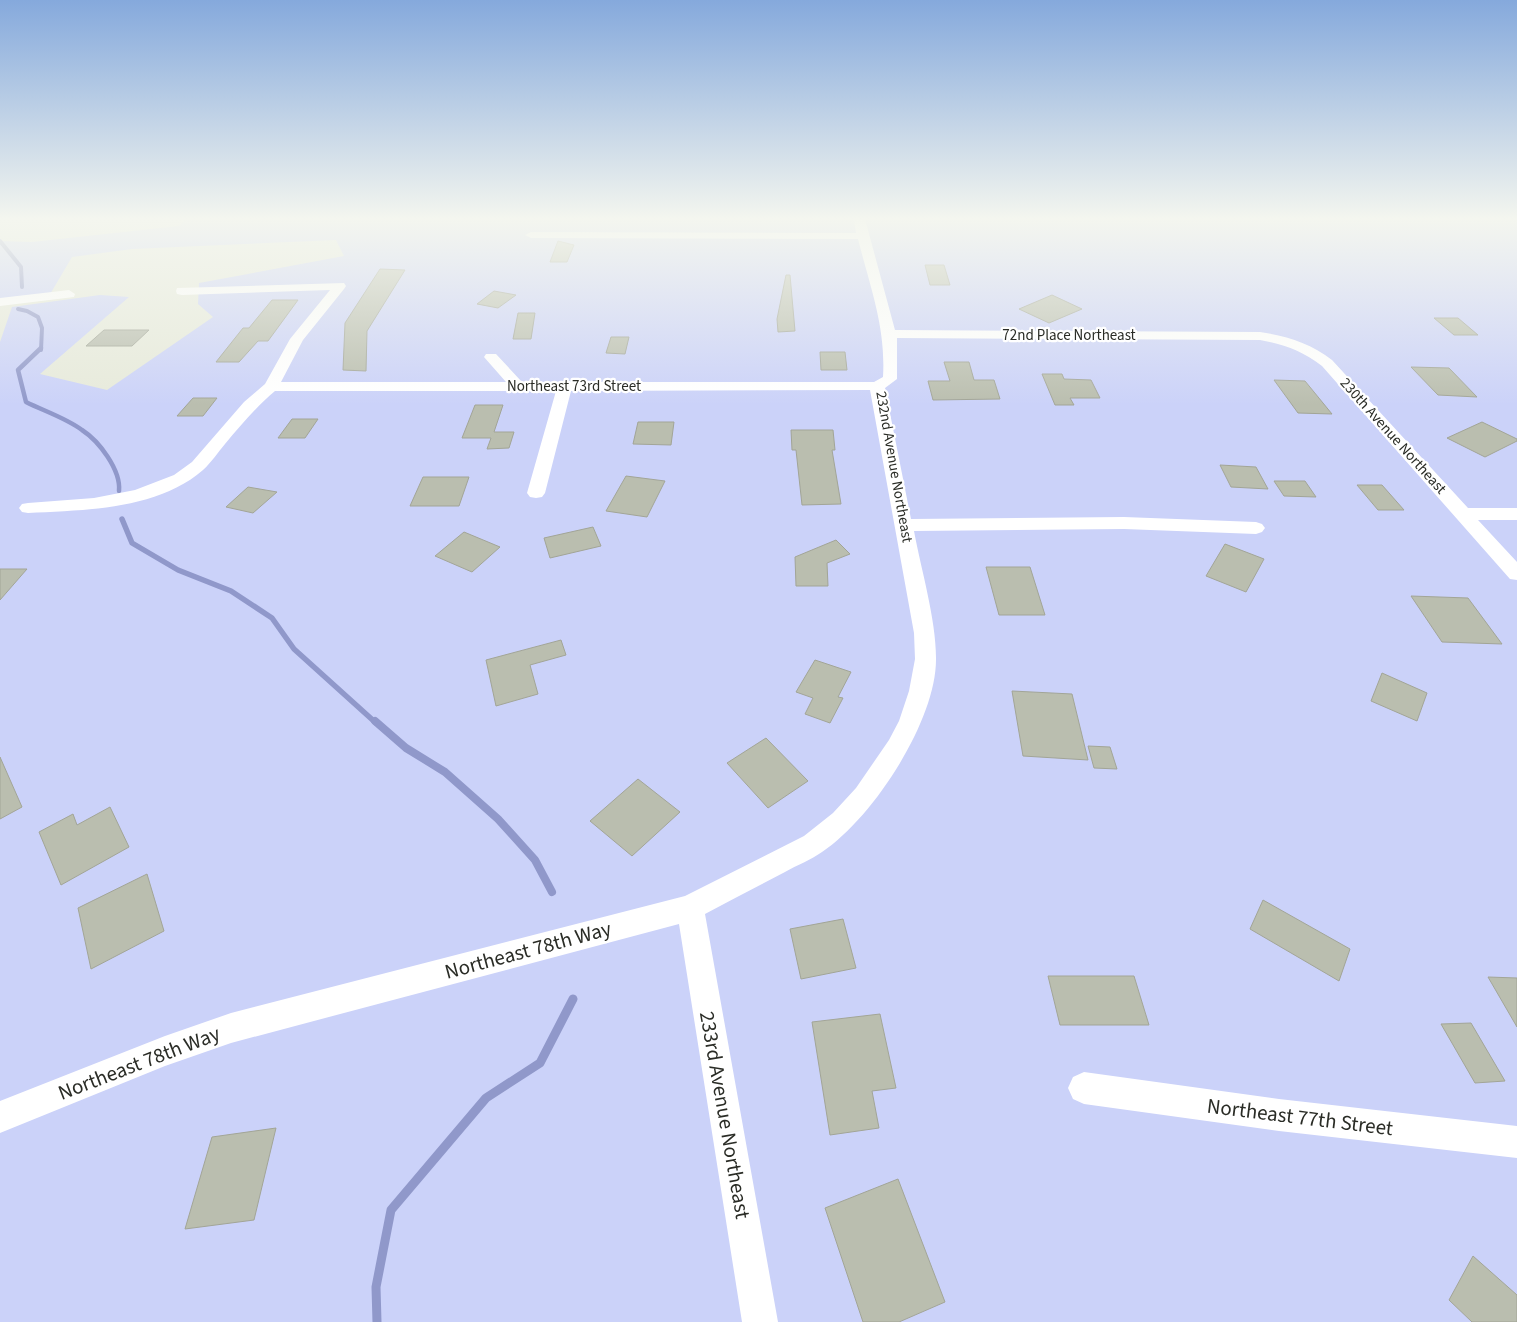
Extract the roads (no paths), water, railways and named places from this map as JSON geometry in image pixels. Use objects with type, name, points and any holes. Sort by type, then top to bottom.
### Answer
[{"type":"street","name":"232nd Avenue Northeast","points":[[876,281],[890,334],[890,379],[877,386],[924,633]]},
{"type":"street","points":[[28,508],[104,502],[157,489],[176,481],[198,466],[250,405],[271,386],[297,340],[338,289],[182,291]]},
{"type":"street","points":[[0,302],[69,294]]},
{"type":"street","name":"72nd Place Northeast","points":[[890,334],[1248,336]]},
{"type":"street","name":"230th Avenue Northeast","points":[[1248,336],[1279,339],[1297,344],[1316,354],[1327,363],[1517,574]]},
{"type":"street","points":[[491,357],[517,386]]},
{"type":"street","name":"Northeast 73rd Street","points":[[271,386],[877,386]]},
{"type":"street","points":[[536,493],[565,386]]},
{"type":"street","points":[[1463,514],[1517,514]]},
{"type":"street","points":[[904,525],[1216,525],[1256,528]]},
{"type":"street","name":"Northeast 78th Way","points":[[0,1117],[165,1051],[231,1028],[690,908],[813,844],[842,821],[865,795],[897,747],[910,721],[920,691],[926,659],[924,633]]},
{"type":"street","name":"233rd Avenue Northeast","points":[[690,908],[760,1322]]},
{"type":"street","name":"Northeast 77th Street","points":[[1084,1088],[1279,1116],[1517,1142]]},
{"type":"waterway","points":[[22,281],[22,287]]},
{"type":"waterway","points":[[18,309],[38,317],[42,328],[41,350]]},
{"type":"waterway","points":[[41,348],[18,370],[26,402],[69,422],[89,435],[113,465],[119,483],[119,491]]},
{"type":"waterway","points":[[122,519],[132,543],[178,570],[231,591],[272,618],[294,649],[376,723]]},
{"type":"waterway","points":[[375,721],[406,748],[445,772],[498,819],[535,860],[552,892]]},
{"type":"waterway","points":[[377,1322],[376,1287],[391,1210],[486,1098],[540,1063],[573,999]]}]
